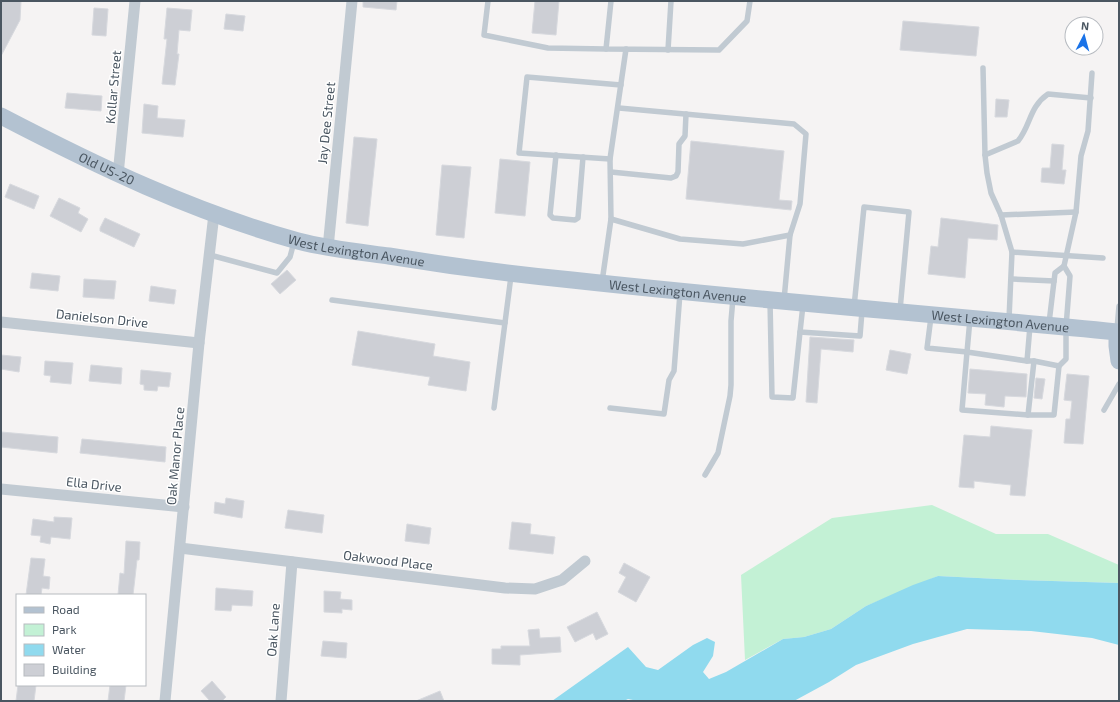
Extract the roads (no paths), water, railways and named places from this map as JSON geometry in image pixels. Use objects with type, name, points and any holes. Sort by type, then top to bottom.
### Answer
[{"type":"main road","name":"Old US-20","points":[[1,116],[69,152],[118,175],[214,214]]},
{"type":"main road","name":"West Lexington Avenue","points":[[214,214],[294,240],[328,248],[512,274],[601,284],[1117,332]]},
{"type":"main road","points":[[1117,332],[1119,361]]},
{"type":"street","name":"Kollar Street","points":[[118,175],[135,1]]},
{"type":"street","name":"Jay Dee Street","points":[[328,248],[352,1]]},
{"type":"street","name":"Oak Manor Place","points":[[165,701],[199,343],[214,214]]},
{"type":"street","name":"Danielson Drive","points":[[1,322],[199,343]]},
{"type":"street","name":"Ella Drive","points":[[1,488],[184,507]]},
{"type":"street","name":"Oakwood Place","points":[[180,548],[505,588],[535,589],[562,580],[585,561]]},
{"type":"street","name":"Oak Lane","points":[[281,701],[292,562]]},
{"type":"lane","points":[[488,1],[484,35],[548,48],[668,50],[719,50],[747,21],[750,1]]},
{"type":"lane","points":[[606,49],[611,1]]},
{"type":"lane","points":[[668,50],[671,1]]},
{"type":"lane","points":[[601,284],[611,219],[610,159],[626,49]]},
{"type":"lane","points":[[983,68],[985,155],[991,193],[1001,215],[1012,252],[1012,279],[1008,322]]},
{"type":"lane","points":[[970,318],[962,410],[1028,415],[1054,415],[1059,366],[1066,359],[1066,327],[1070,276],[1064,266],[1076,212],[1081,156],[1088,131],[1092,73]]},
{"type":"lane","points":[[610,159],[519,153],[527,77],[621,85]]},
{"type":"lane","points":[[985,155],[1018,142],[1022,137],[1034,109],[1042,98],[1048,94],[1091,98]]},
{"type":"lane","points":[[618,108],[794,124],[806,134],[800,204],[790,235],[777,300],[772,397],[793,398],[803,302]]},
{"type":"lane","points":[[611,172],[672,178],[676,176],[678,172],[679,144],[685,136],[686,114]]},
{"type":"lane","points":[[556,155],[550,215],[553,218],[575,220],[578,218],[583,157]]},
{"type":"lane","points":[[800,332],[860,336],[858,307],[864,207],[909,212],[900,311]]},
{"type":"lane","points":[[1001,215],[1076,212]]},
{"type":"lane","points":[[611,219],[680,239],[743,244],[790,235]]},
{"type":"lane","points":[[210,255],[276,273],[290,257],[294,240]]},
{"type":"lane","points":[[1012,252],[1103,258]]},
{"type":"lane","points":[[1049,325],[1055,273],[1064,266]]},
{"type":"lane","points":[[494,408],[512,274]]},
{"type":"lane","points":[[1012,279],[1054,281]]},
{"type":"lane","points":[[610,408],[664,414],[669,380],[674,371],[681,291]]},
{"type":"lane","points":[[705,475],[718,453],[730,396],[731,321],[733,296]]},
{"type":"lane","points":[[332,300],[505,323]]},
{"type":"lane","points":[[1117,332],[1119,306]]},
{"type":"lane","points":[[931,314],[927,348],[967,352],[1059,366]]},
{"type":"lane","points":[[1028,415],[1031,324]]},
{"type":"lane","points":[[1104,410],[1119,384]]},
{"type":"water","points":[[938,576],[1119,583],[1119,645],[1092,638],[1031,631],[967,629],[913,644],[856,665],[794,701],[638,701],[628,699],[624,701],[552,701],[628,647],[646,667],[658,670],[693,645],[707,638],[715,642],[713,656],[703,672],[709,679],[726,672],[783,639],[804,637],[831,629],[866,606],[913,585]]}]
